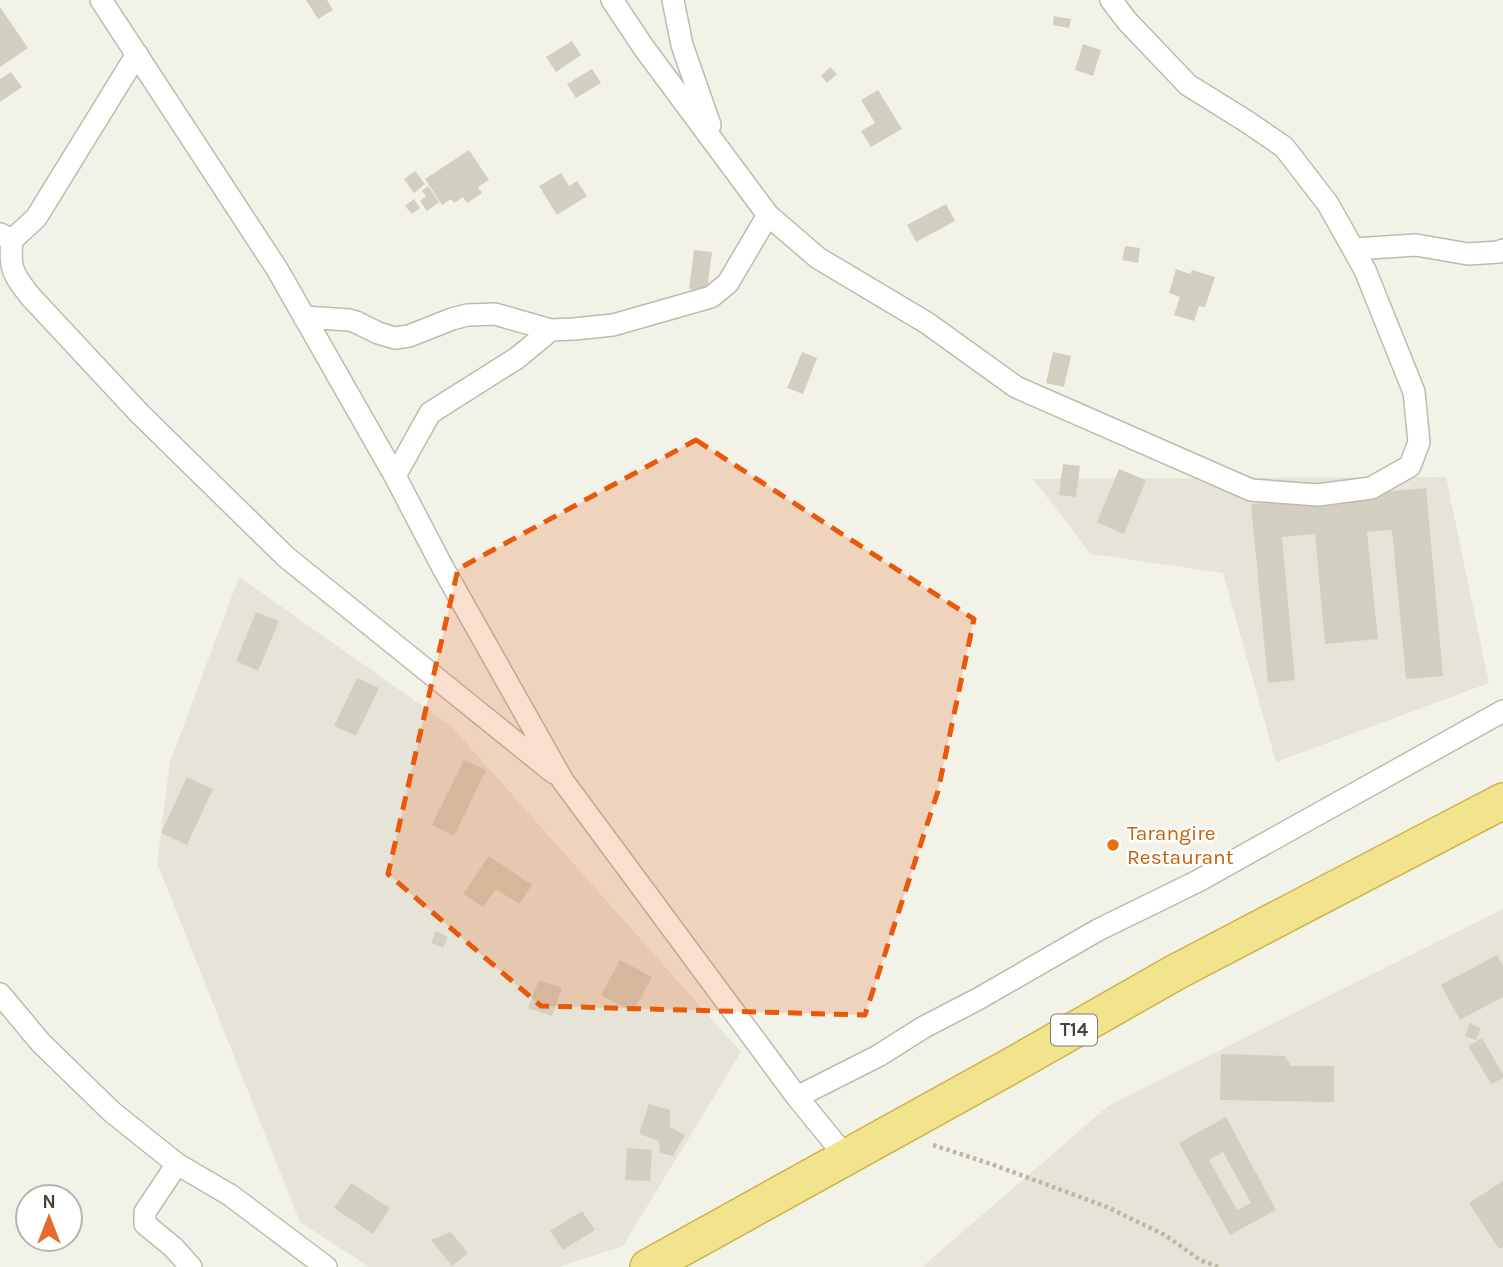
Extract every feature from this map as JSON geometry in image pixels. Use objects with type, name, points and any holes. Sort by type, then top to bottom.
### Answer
[{"type":"highway","name":"T14","points":[[648,1267],[1176,972],[1503,801]]},
{"type":"street","points":[[101,0],[277,269],[564,781],[797,1097],[846,1157]]},
{"type":"street","points":[[612,0],[644,48],[768,215],[818,258],[927,323],[1016,387],[1251,490],[1318,495],[1371,488],[1410,466],[1419,442],[1414,392],[1366,270],[1328,204],[1284,148],[1188,85],[1127,21],[1111,0]]},
{"type":"street","points":[[673,0],[682,45],[717,146]]},
{"type":"street","points":[[137,54],[36,218],[4,240],[15,276],[30,296],[140,414],[286,557],[564,781]]},
{"type":"street","points":[[304,317],[349,320],[395,338],[409,336],[467,314],[495,314],[551,330],[613,325],[711,297],[728,283],[768,215]]},
{"type":"street","points":[[1354,249],[1416,245],[1468,254],[1503,250]]},
{"type":"street","points":[[395,476],[430,414],[517,358],[551,330]]},
{"type":"street","points":[[797,1097],[878,1056],[923,1027],[978,999],[1098,930],[1198,881],[1503,712]]},
{"type":"street","points":[[0,994],[41,1043],[112,1112],[177,1164],[230,1195],[326,1267]]},
{"type":"street","points":[[177,1164],[145,1212],[145,1224],[173,1247],[191,1267]]},
{"type":"path","points":[[892,1132],[990,1164],[1107,1208],[1173,1239],[1200,1260],[1218,1267]]},
{"type":"highlighted area","points":[[696,440],[974,619],[938,791],[865,1015],[541,1006],[388,874],[458,569]]},
{"type":"shaded area","points":[[1446,477],[1489,683],[1276,762],[1223,573],[1091,554],[1033,479]]},
{"type":"shaded area","points":[[239,577],[451,726],[741,1052],[623,1246],[559,1267],[369,1267],[300,1222],[157,863],[170,762]]},
{"type":"shaded area","points":[[1503,909],[1503,1267],[922,1267],[1108,1106]]},
{"type":"building","points":[[306,0],[327,0],[333,10],[318,19]]},
{"type":"building","points":[[0,7],[28,48],[0,67]]},
{"type":"building","points":[[1054,16],[1071,19],[1069,28],[1053,25]]},
{"type":"building","points":[[572,41],[581,55],[556,72],[546,57]]},
{"type":"building","points":[[1083,44],[1101,50],[1093,76],[1075,70]]},
{"type":"building","points":[[830,67],[837,74],[827,83],[821,76]]},
{"type":"building","points":[[592,69],[601,83],[576,98],[567,84]]},
{"type":"building","points":[[11,72],[22,87],[0,102],[0,79]]},
{"type":"building","points":[[878,90],[902,129],[871,147],[861,131],[875,123],[861,100]]},
{"type":"building","points":[[469,150],[489,180],[478,187],[482,193],[467,203],[463,197],[454,203],[451,199],[442,205],[425,179]]},
{"type":"building","points":[[415,171],[425,184],[414,193],[404,179]]},
{"type":"building","points":[[561,173],[569,186],[577,181],[587,196],[557,215],[539,186]]},
{"type":"building","points":[[428,186],[439,202],[427,211],[420,201],[426,196],[422,191]]},
{"type":"building","points":[[414,199],[420,208],[412,214],[405,206]]},
{"type":"building","points":[[946,204],[955,221],[916,242],[907,225]]},
{"type":"building","points":[[1125,246],[1140,248],[1138,263],[1122,260]]},
{"type":"building","points":[[694,250],[712,252],[707,291],[689,289]]},
{"type":"building","points":[[1176,269],[1190,274],[1192,270],[1215,277],[1205,307],[1199,306],[1194,321],[1174,315],[1180,297],[1169,293]]},
{"type":"building","points":[[802,352],[817,358],[803,394],[787,388]]},
{"type":"building","points":[[1053,352],[1071,356],[1064,387],[1046,383]]},
{"type":"building","points":[[1063,464],[1080,466],[1076,497],[1059,495]]},
{"type":"building","points":[[1119,469],[1146,480],[1124,534],[1097,522]]},
{"type":"building","points":[[1426,488],[1443,676],[1406,679],[1392,530],[1367,532],[1378,639],[1325,644],[1315,534],[1282,537],[1295,680],[1268,683],[1251,504]]},
{"type":"building","points":[[256,612],[279,621],[258,671],[236,661]]},
{"type":"building","points":[[357,678],[379,688],[356,736],[334,726]]},
{"type":"building","points":[[464,760],[486,770],[454,836],[432,825]]},
{"type":"building","points":[[187,777],[213,789],[187,845],[161,833]]},
{"type":"building","points":[[489,856],[532,885],[519,904],[496,889],[483,907],[463,894]]},
{"type":"building","points":[[436,931],[448,937],[443,948],[431,943]]},
{"type":"building","points":[[1497,955],[1503,966],[1503,997],[1460,1020],[1441,985]]},
{"type":"building","points":[[620,960],[652,977],[633,1012],[601,995]]},
{"type":"building","points":[[539,980],[562,988],[552,1016],[528,1008]]},
{"type":"building","points":[[1470,1023],[1481,1028],[1476,1040],[1465,1036]]},
{"type":"building","points":[[1482,1038],[1503,1074],[1503,1078],[1491,1084],[1468,1046]]},
{"type":"building","points":[[1221,1054],[1285,1056],[1291,1066],[1334,1066],[1334,1102],[1220,1100]]},
{"type":"building","points":[[649,1104],[670,1110],[670,1127],[685,1135],[673,1156],[660,1153],[659,1141],[639,1134]]},
{"type":"building","points":[[1226,1117],[1276,1210],[1230,1235],[1179,1143]],"holes":[[[1223,1152],[1251,1203],[1237,1210],[1209,1160]]]},
{"type":"building","points":[[627,1148],[652,1150],[650,1181],[625,1180]]},
{"type":"building","points":[[1503,1181],[1503,1247],[1499,1249],[1469,1203]]},
{"type":"building","points":[[351,1183],[390,1208],[373,1234],[334,1208]]},
{"type":"building","points":[[582,1211],[595,1230],[563,1250],[550,1231]]},
{"type":"building","points":[[451,1232],[468,1253],[452,1266],[431,1240]]},
{"type":"place","name":"Tarangire Restaurant","points":[[1113,845]]}]
